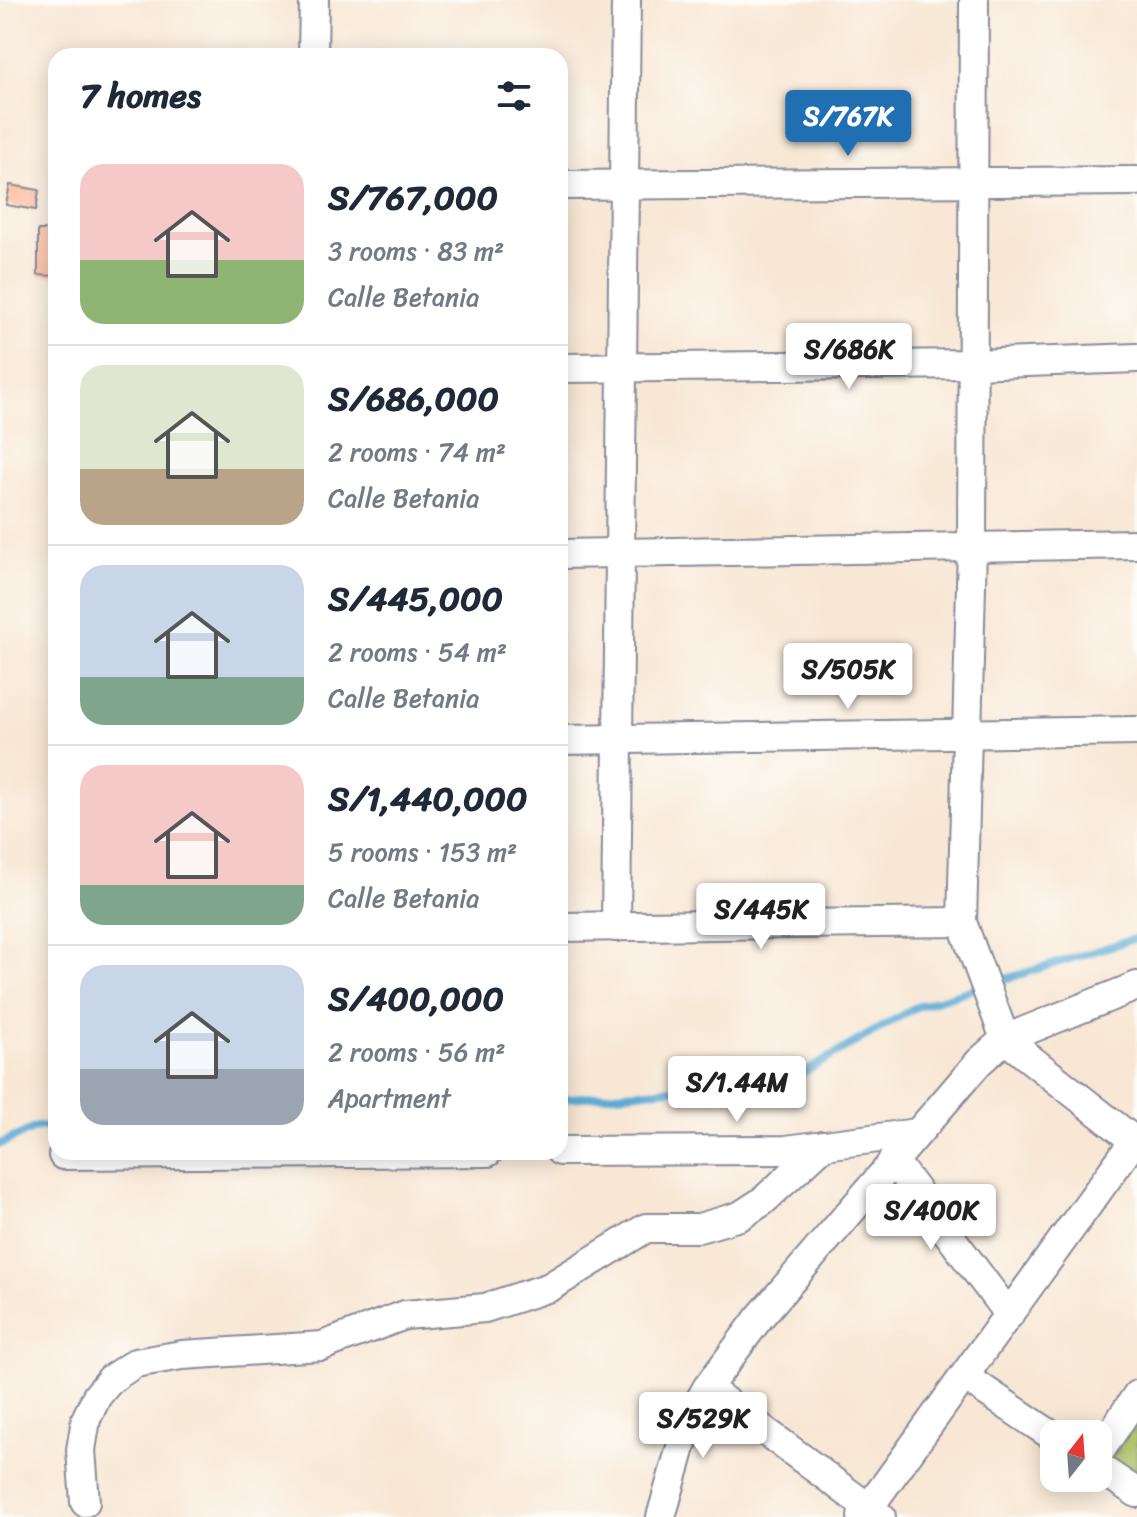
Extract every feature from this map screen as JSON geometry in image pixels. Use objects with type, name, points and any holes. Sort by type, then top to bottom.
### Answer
[{"type":"street","points":[[313,48],[314,0]]},
{"type":"street","points":[[616,927],[626,0]]},
{"type":"street","points":[[707,1388],[870,1514],[1135,1142],[1005,1039],[962,922],[972,548],[974,0]]},
{"type":"street","points":[[568,185],[1137,181]]},
{"type":"street","points":[[568,368],[973,364],[1137,358]]},
{"type":"street","points":[[568,554],[1137,544]]},
{"type":"street","points":[[568,740],[1137,731]]},
{"type":"street","points":[[568,927],[962,922]]},
{"type":"street","points":[[661,1517],[689,1419],[707,1388],[759,1318],[979,1062],[1005,1039],[1137,986]]},
{"type":"street","points":[[568,1151],[786,1150],[917,1133]]},
{"type":"street","points":[[85,1502],[81,1450],[86,1419],[97,1396],[111,1379],[135,1363],[182,1355],[322,1346],[405,1315],[485,1308],[550,1287],[646,1228],[699,1228],[740,1216],[763,1201],[824,1145]]},
{"type":"street","points":[[893,1160],[1009,1315]]},
{"type":"street","points":[[965,1377],[1040,1428]]},
{"type":"street","points":[[1112,1433],[1137,1395]]},
{"type":"street","points":[[1112,1476],[1137,1493]]},
{"type":"green space","points":[[1137,1413],[1137,1478],[1112,1460],[1112,1451]]},
{"type":"building","points":[[10,185],[39,190],[36,210],[6,205]]},
{"type":"building","points":[[38,230],[48,230],[48,276],[38,275]]},
{"type":"waterway","points":[[568,1098],[794,1078],[916,1007],[1137,938]]},
{"type":"waterway","points":[[0,1144],[37,1127],[48,1127]]}]
